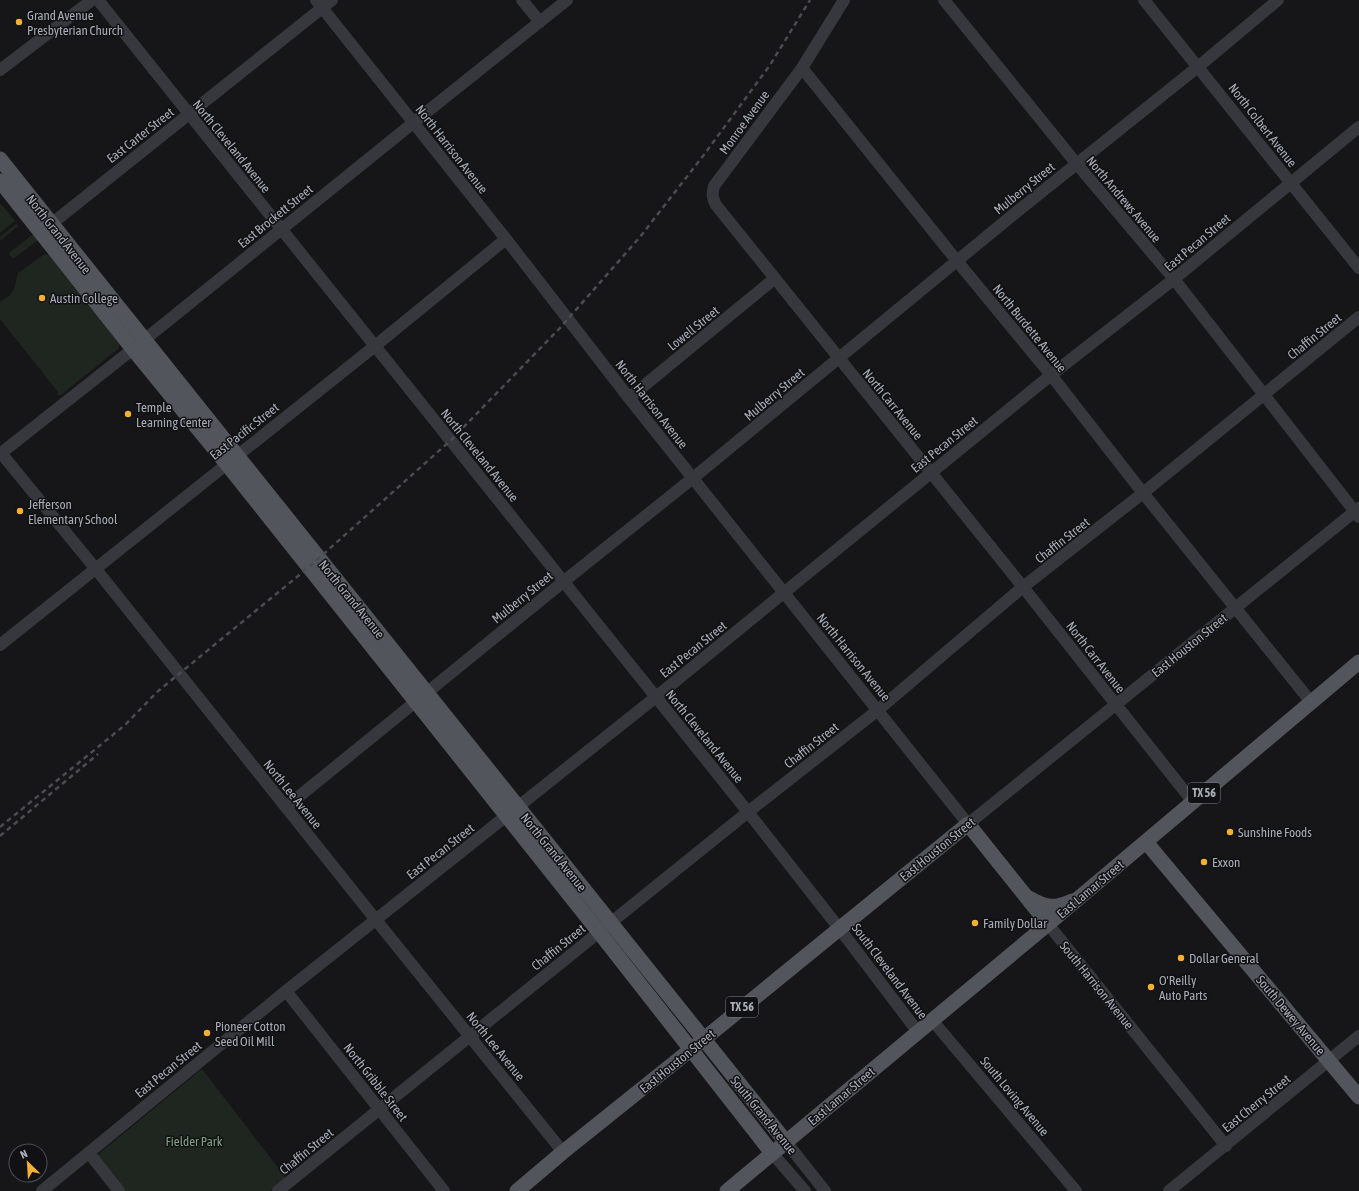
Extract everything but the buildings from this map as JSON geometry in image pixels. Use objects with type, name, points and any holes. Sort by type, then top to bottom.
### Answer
[{"type":"main road","name":"North Grand Avenue","points":[[0,159],[46,228],[138,345],[232,460],[605,928],[691,1049]]},
{"type":"main road","name":"North Grand Avenue","points":[[0,181],[46,228]]},
{"type":"main road","name":"East Lamar Street","points":[[727,1191],[1081,897],[1359,662]]},
{"type":"main road","name":"South Harrison Avenue","points":[[968,824],[1048,924]]},
{"type":"main road","name":"East Houston Street","points":[[517,1191],[563,1152],[968,824]]},
{"type":"main road","name":"South Dewey Avenue","points":[[1146,842],[1359,1097]]},
{"type":"main road","points":[[1026,896],[1039,904],[1049,907],[1061,906],[1081,897]]},
{"type":"main road","name":"North Grand Avenue","points":[[605,928],[704,1039]]},
{"type":"main road","name":"South Grand Avenue","points":[[704,1039],[786,1142]]},
{"type":"main road","name":"South Grand Avenue","points":[[691,1049],[772,1153]]},
{"type":"street","points":[[0,70],[92,0]]},
{"type":"street","name":"North Cleveland Avenue","points":[[98,0],[748,812],[839,928]]},
{"type":"street","name":"East Carter Street","points":[[46,228],[189,114],[319,4],[332,0]]},
{"type":"street","points":[[522,0],[540,22]]},
{"type":"street","name":"East Brockett Street","points":[[1,453],[138,345],[413,122],[568,0]]},
{"type":"street","name":"Monroe Avenue","points":[[712,194],[714,186],[802,68],[844,0]]},
{"type":"street","name":"North Andrews Avenue","points":[[944,0],[1076,163],[1174,279],[1263,396],[1358,513]]},
{"type":"street","name":"North Colbert Avenue","points":[[1144,0],[1199,66],[1359,268]]},
{"type":"street","name":"Mulberry Street","points":[[286,807],[421,696],[693,478],[1076,163],[1199,66],[1278,0]]},
{"type":"street","name":"North Harrison Avenue","points":[[319,4],[506,239],[629,398],[968,824]]},
{"type":"street","name":"North Burdette Avenue","points":[[802,68],[1051,375],[1143,493],[1311,702]]},
{"type":"street","name":"East Pecan Street","points":[[42,1191],[286,991],[656,697],[1051,375],[1174,279],[1290,182],[1359,127]]},
{"type":"street","name":"North Carr Avenue","points":[[712,194],[716,205],[774,279],[1193,802]]},
{"type":"street","name":"East Pacific Street","points":[[0,645],[375,346],[506,239]]},
{"type":"street","name":"Lowell Street","points":[[629,398],[774,279]]},
{"type":"street","name":"Chaffin Street","points":[[278,1191],[748,812],[878,710],[1023,588],[1143,493],[1359,317]]},
{"type":"street","name":"North Lee Avenue","points":[[1,453],[563,1152]]},
{"type":"street","name":"East Houston Street","points":[[968,824],[1235,608],[1358,513]]},
{"type":"street","name":"South Harrison Avenue","points":[[1048,924],[1226,1146]]},
{"type":"street","name":"South Cleveland Avenue","points":[[839,928],[918,1032]]},
{"type":"street","name":"North Gribble Street","points":[[286,991],[444,1191]]},
{"type":"street","name":"South Loving Avenue","points":[[932,1020],[1076,1191]]},
{"type":"street","name":"East Cherry Street","points":[[1169,1191],[1359,1036]]},
{"type":"street","name":"South Grand Avenue","points":[[786,1142],[826,1191]]},
{"type":"street","points":[[89,1153],[119,1191]]},
{"type":"street","name":"South Grand Avenue","points":[[772,1153],[805,1191]]},
{"type":"street","points":[[792,1176],[805,1166]]},
{"type":"green space","points":[[0,204],[15,221],[0,233]]},
{"type":"green space","points":[[16,224],[18,226],[0,241],[0,237]]},
{"type":"green space","points":[[34,235],[37,241],[12,258],[9,254],[10,252]]},
{"type":"green space","points":[[45,254],[51,256],[119,341],[119,348],[61,395],[58,395],[58,392],[0,319],[0,302],[10,295],[14,289],[18,273]]},
{"type":"green space","name":"Fielder Park","points":[[202,1069],[286,1178],[270,1191],[125,1191],[96,1156]]},
{"type":"railway","points":[[0,827],[125,725],[157,692],[309,567],[451,440],[559,329],[640,237],[703,156],[770,65],[810,0]]},
{"type":"railway","points":[[0,836],[98,754]]},
{"type":"place","name":"Grand Avenue Presbyterian Church","points":[[19,22]]},
{"type":"place","name":"Austin College","points":[[42,298]]},
{"type":"place","name":"Temple Learning Center","points":[[128,414]]},
{"type":"place","name":"Jefferson Elementary School","points":[[20,511]]},
{"type":"place","name":"Sunshine Foods","points":[[1230,832]]},
{"type":"place","name":"Exxon","points":[[1204,862]]},
{"type":"place","name":"Family Dollar","points":[[975,923]]},
{"type":"place","name":"Dollar General","points":[[1181,958]]},
{"type":"place","name":"O'Reilly Auto Parts","points":[[1151,987]]},
{"type":"place","name":"Pioneer Cotton Seed Oil Mill","points":[[207,1033]]}]
